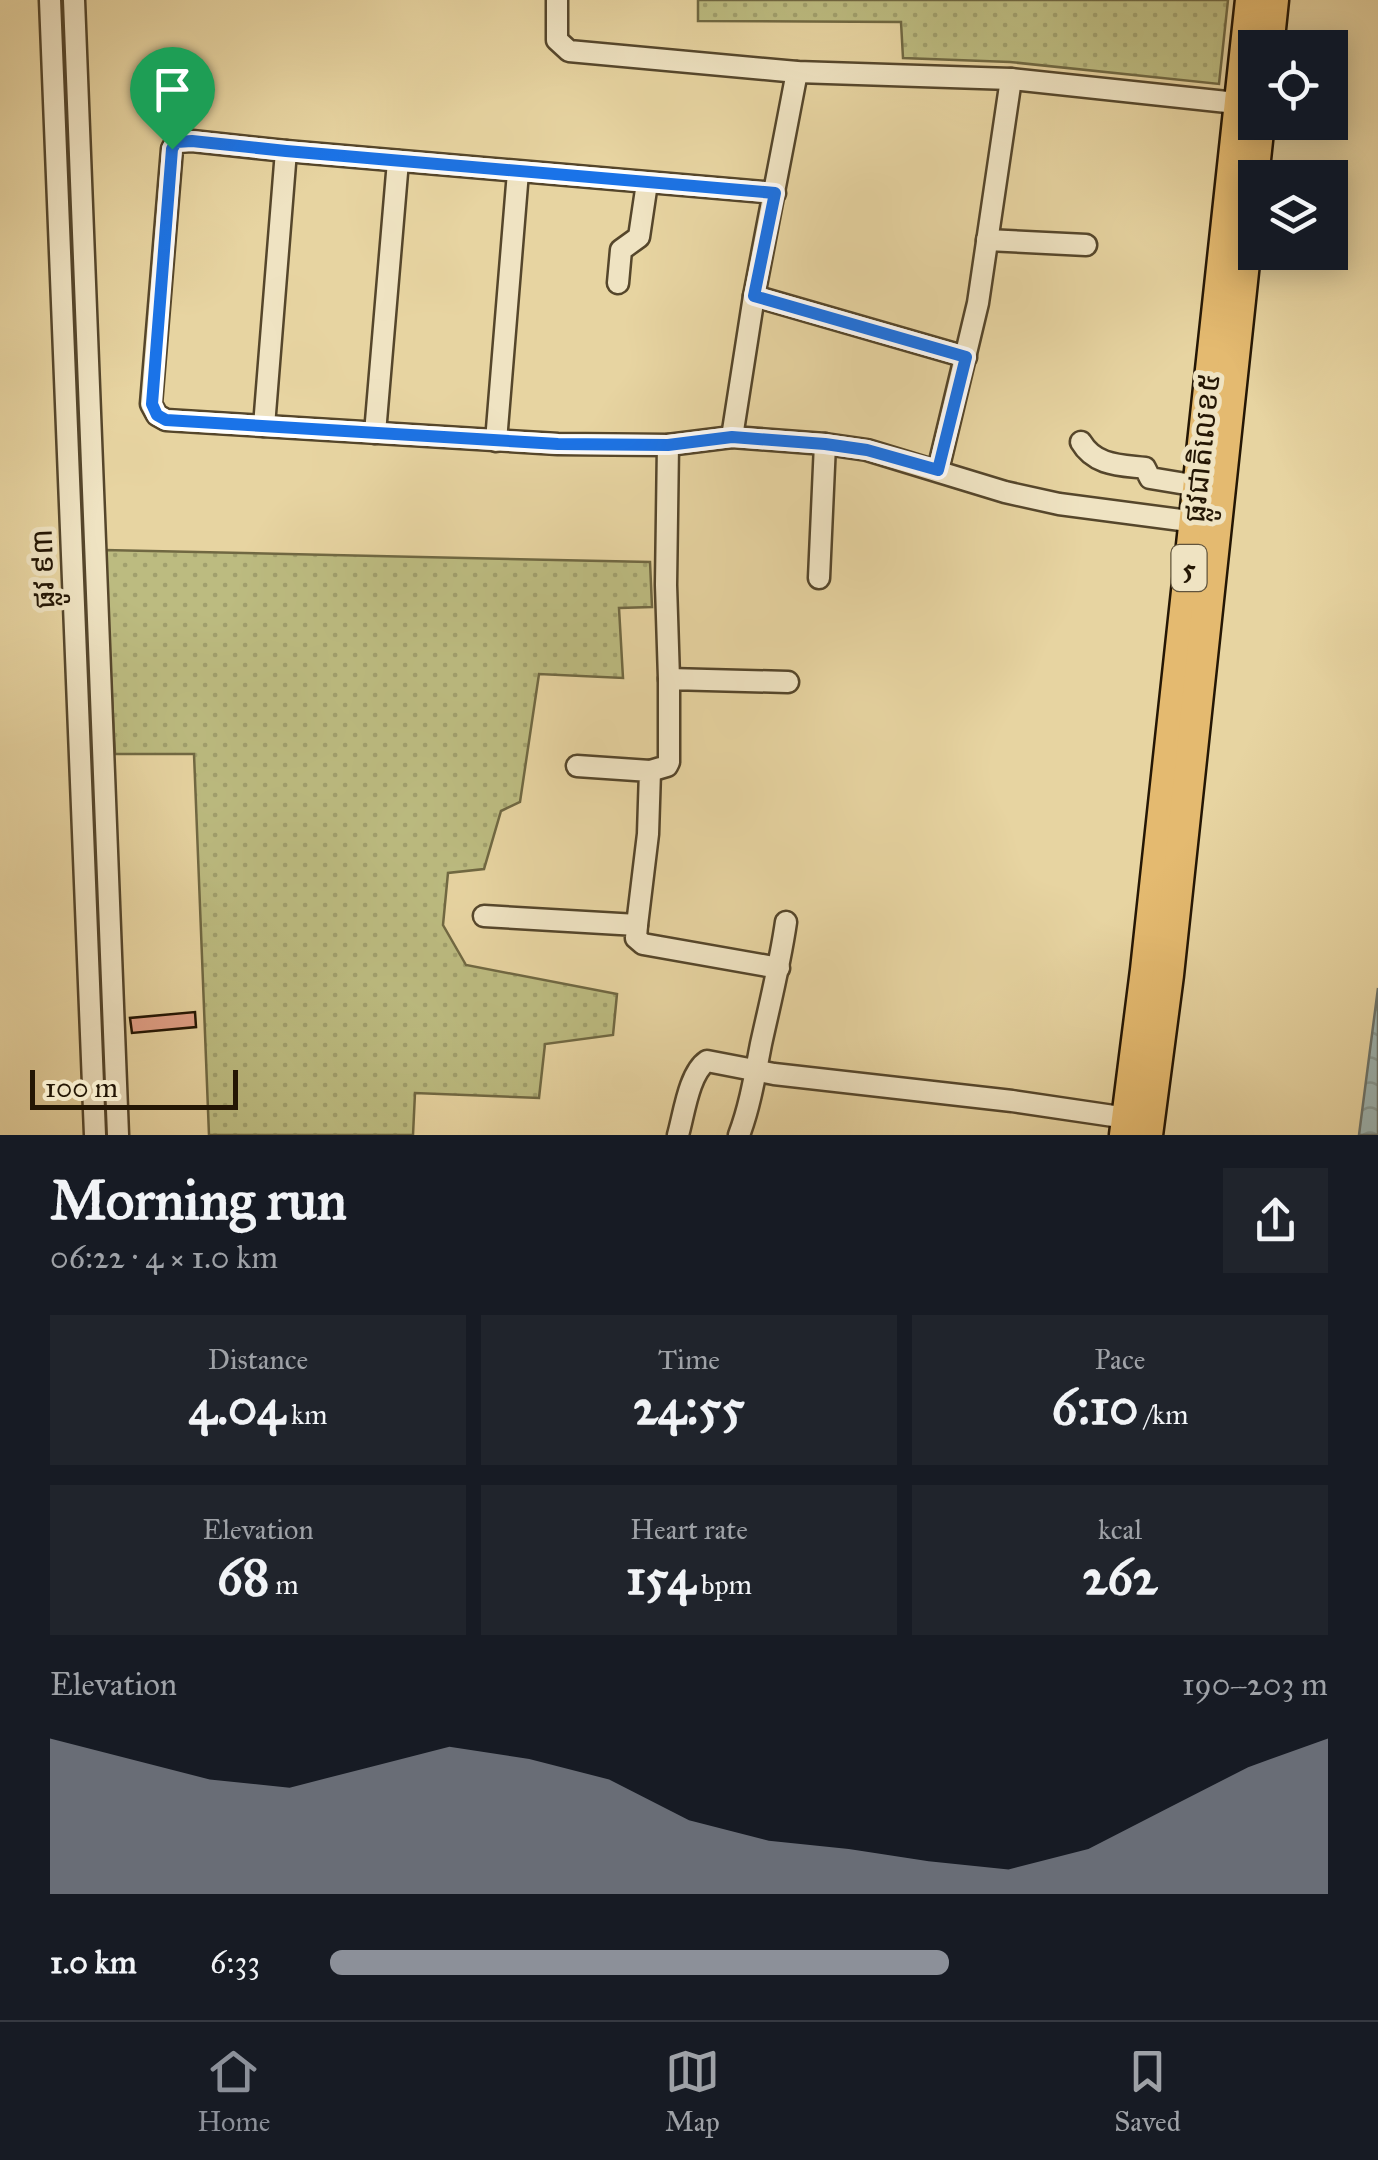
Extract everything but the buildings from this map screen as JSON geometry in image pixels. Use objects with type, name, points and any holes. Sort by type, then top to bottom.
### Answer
[{"type":"highway","name":"ផ្លូវជាតិលេខ៥","points":[[1251,0],[1251,30]]},
{"type":"highway","points":[[1270,30],[1273,0]]},
{"type":"highway","name":"ផ្លូវជាតិលេខ៥","points":[[1205,523],[1198,486],[1247,140]]},
{"type":"highway","name":"ផ្លូវជាតិលេខ៥","points":[[1133,1129],[1170,962],[1205,523],[1248,140]]},
{"type":"street","name":"ផ្លូវ ៩៣","points":[[50,0],[95,1135]]},
{"type":"street","name":"ផ្លូវ ៩៣","points":[[74,0],[118,1135]]},
{"type":"street","points":[[557,0],[557,40],[569,51],[798,72],[1011,80],[1238,108]]},
{"type":"street","points":[[732,437],[754,296],[798,72]]},
{"type":"street","points":[[938,470],[966,357],[1011,80]]},
{"type":"street","points":[[775,193],[176,142],[172,149],[152,404],[157,415],[166,420],[558,444],[668,445],[732,437],[825,444],[867,450],[1005,492],[1059,504],[1205,523]]},
{"type":"street","points":[[264,426],[286,151]]},
{"type":"street","points":[[375,433],[398,161]]},
{"type":"street","points":[[496,440],[518,172]]},
{"type":"street","points":[[618,283],[621,250],[640,237],[647,183]]},
{"type":"street","points":[[987,240],[1086,245]]},
{"type":"street","points":[[754,296],[966,357]]},
{"type":"street","points":[[1081,442],[1097,459],[1145,468],[1150,478],[1198,486]]},
{"type":"street","points":[[819,578],[825,444]]},
{"type":"street","points":[[578,766],[650,771],[669,762],[668,445]]},
{"type":"street","points":[[669,679],[788,682]]},
{"type":"street","points":[[650,771],[648,834],[636,938],[642,944],[779,968]]},
{"type":"street","points":[[484,916],[637,926]]},
{"type":"street","points":[[739,1135],[747,1114],[786,922]]},
{"type":"street","points":[[678,1135],[689,1093],[704,1062],[1012,1101],[1133,1129]]},
{"type":"shaded area","points":[[698,0],[1228,0],[1219,84],[1010,62],[903,58],[901,22],[698,21]]},
{"type":"shaded area","points":[[104,550],[650,562],[652,607],[619,608],[623,678],[539,674],[520,802],[501,811],[484,869],[448,873],[443,925],[466,965],[617,994],[613,1035],[545,1044],[539,1098],[415,1093],[413,1135],[209,1135],[194,754],[115,754]]},
{"type":"water","points":[[1378,988],[1378,1135],[1359,1135]]},
{"type":"route","points":[[192,141],[775,193],[754,296],[966,357],[938,470],[867,450],[732,437],[668,445],[558,444],[166,420],[157,415],[152,404],[172,149],[176,142],[192,141]]}]
